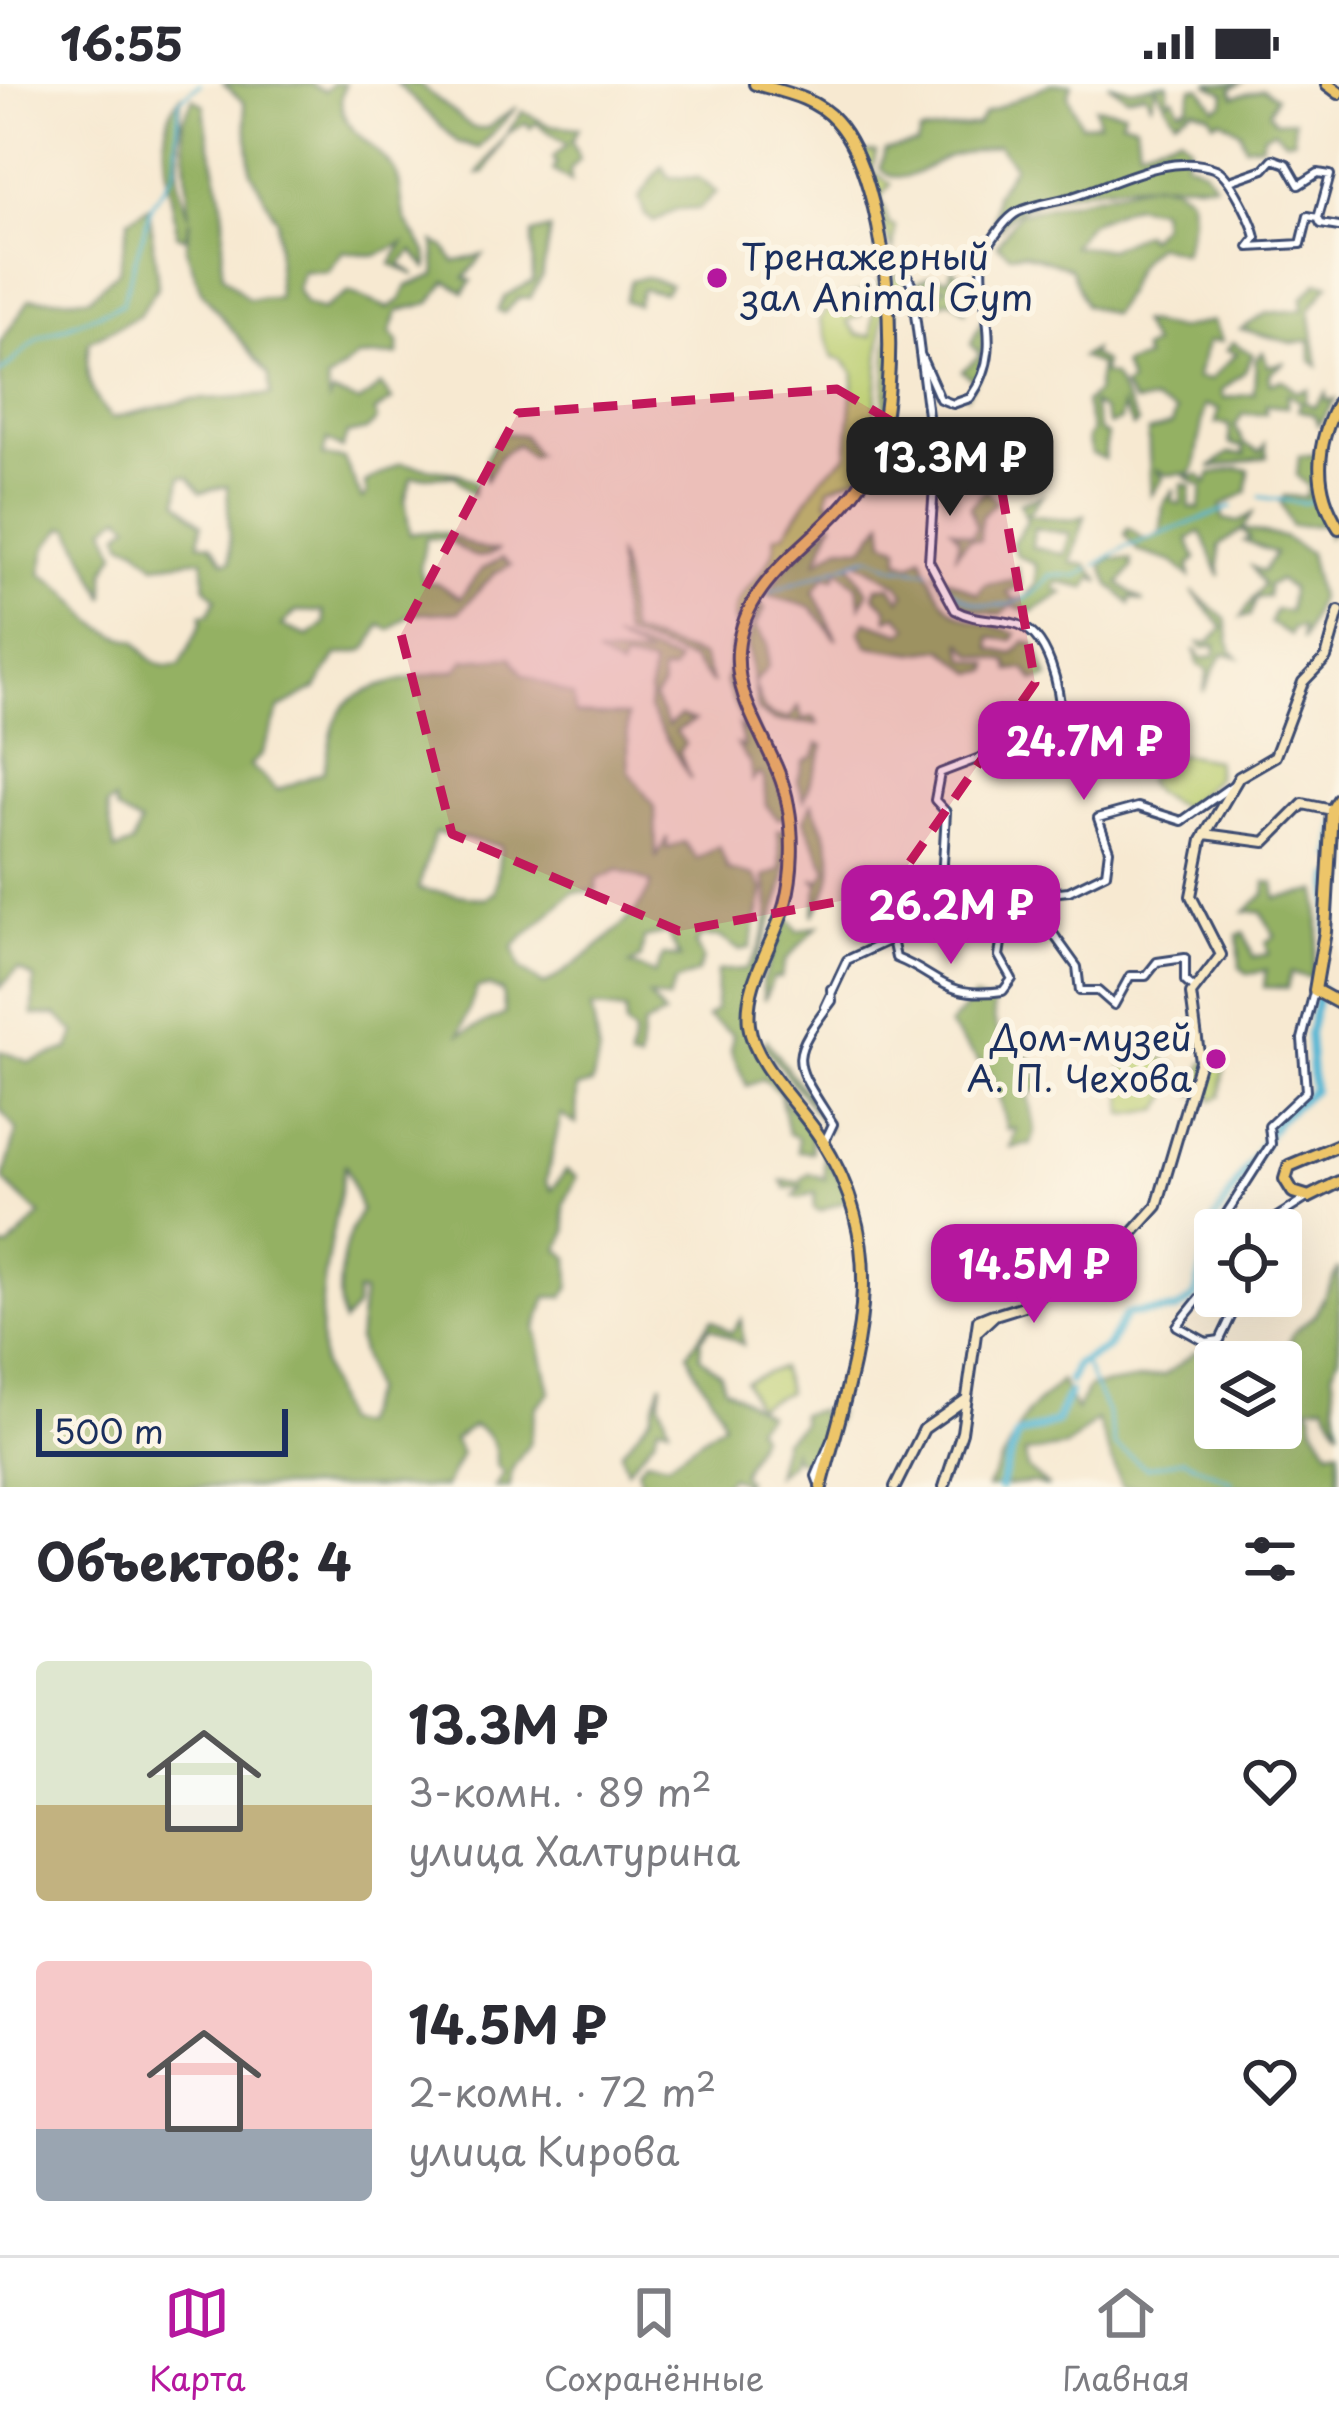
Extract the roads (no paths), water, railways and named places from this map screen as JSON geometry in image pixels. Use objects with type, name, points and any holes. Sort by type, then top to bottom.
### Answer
[{"type":"main road","points":[[759,84],[815,101],[850,136],[884,226],[890,285],[886,393],[875,462],[856,493],[764,586],[746,622],[741,669],[794,818],[788,903],[755,991],[753,1026],[762,1051],[852,1186],[866,1232],[861,1348],[821,1487]]},
{"type":"main road","points":[[759,84],[814,104],[844,130],[874,202],[888,289],[881,425],[873,462],[854,492],[764,586],[745,621],[739,668],[748,707],[784,789],[791,840],[785,904],[752,992],[749,1027],[757,1048],[823,1137],[848,1183],[860,1219],[859,1348],[834,1443]]},
{"type":"main road","points":[[1327,84],[1339,93]]},
{"type":"main road","points":[[1339,404],[1327,429],[1323,493],[1339,526]]},
{"type":"main road","points":[[944,1487],[962,1427],[978,1320],[1029,1303],[1078,1264],[1120,1247],[1157,1206],[1200,1060],[1193,988],[1221,955],[1191,896],[1205,835],[1234,785],[1278,751],[1298,692],[1326,658],[1339,611]]},
{"type":"main road","points":[[1205,835],[1265,842],[1304,804],[1335,805],[1332,937],[1318,991],[1339,1003]]},
{"type":"main road","points":[[1339,1145],[1289,1166],[1288,1187],[1309,1198],[1339,1182]]},
{"type":"main road","points":[[895,1487],[924,1429],[966,1399]]},
{"type":"street","points":[[1230,181],[1264,169],[1274,159],[1287,164],[1299,185],[1318,173],[1330,175],[1318,218],[1321,224],[1339,227]]},
{"type":"street","points":[[920,355],[940,399],[959,403],[978,388],[988,356],[991,309],[983,254],[1014,213],[1166,167],[1216,170],[1230,181],[1239,207],[1252,220],[1256,239],[1249,247],[1301,244],[1308,216],[1318,218]]},
{"type":"street","points":[[903,268],[911,283],[934,470],[932,571],[956,610],[1020,625],[1033,633],[1059,686],[1065,748],[1057,758]]},
{"type":"street","points":[[1061,724],[1028,746],[1005,748],[940,773],[935,800],[946,812],[941,897],[933,907],[904,914],[892,939],[896,958],[913,962],[940,987],[1003,991],[1012,984],[997,948],[1002,936],[1039,914],[1049,893],[1069,891],[1106,873],[1109,850],[1098,818],[1138,807],[1174,822],[1189,818],[1234,785]]},
{"type":"street","points":[[1039,914],[1077,967],[1080,992],[1100,992],[1114,1005],[1130,976],[1147,975],[1157,962],[1185,958],[1185,981],[1193,988]]},
{"type":"street","points":[[823,1137],[833,1124],[803,1076],[802,1038],[824,1010],[831,989],[853,955],[892,939]]},
{"type":"street","points":[[1230,1209],[1271,1136],[1269,1126],[1306,1091],[1302,1039],[1318,991]]},
{"type":"street","points":[[1290,1209],[1309,1198]]},
{"type":"street","points":[[1194,1304],[1178,1323],[1210,1342],[1220,1340],[1230,1317]]},
{"type":"street","points":[[950,1414],[960,1412],[962,1427]]},
{"type":"waterway","points":[[0,373],[39,338],[122,304],[152,204],[175,171],[179,100],[200,84]]},
{"type":"waterway","points":[[1260,497],[1303,503],[1321,499]]},
{"type":"waterway","points":[[1130,546],[1232,507]]},
{"type":"waterway","points":[[1096,565],[1127,546]]},
{"type":"waterway","points":[[769,592],[870,556],[894,567],[929,571]]},
{"type":"waterway","points":[[945,583],[971,601],[1000,606],[1027,597],[1050,575],[1077,576],[1089,569]]},
{"type":"waterway","points":[[1334,856],[1339,823]]},
{"type":"waterway","points":[[1329,933],[1332,877]]},
{"type":"waterway","points":[[1070,1381],[1076,1365],[1107,1348],[1126,1314],[1177,1310],[1195,1297],[1214,1221],[1277,1121],[1313,1090],[1309,1033],[1320,989]]},
{"type":"waterway","points":[[1083,1361],[1107,1412],[1115,1446],[1147,1468],[1183,1459],[1233,1482]]},
{"type":"waterway","points":[[1000,1487],[1017,1436],[1056,1422],[1069,1393]]},
{"type":"place","name":"Тренажерный зал Animal Gym","points":[[717,278]]},
{"type":"place","name":"Дом-музей А. П. Чехова","points":[[1216,1059]]}]
